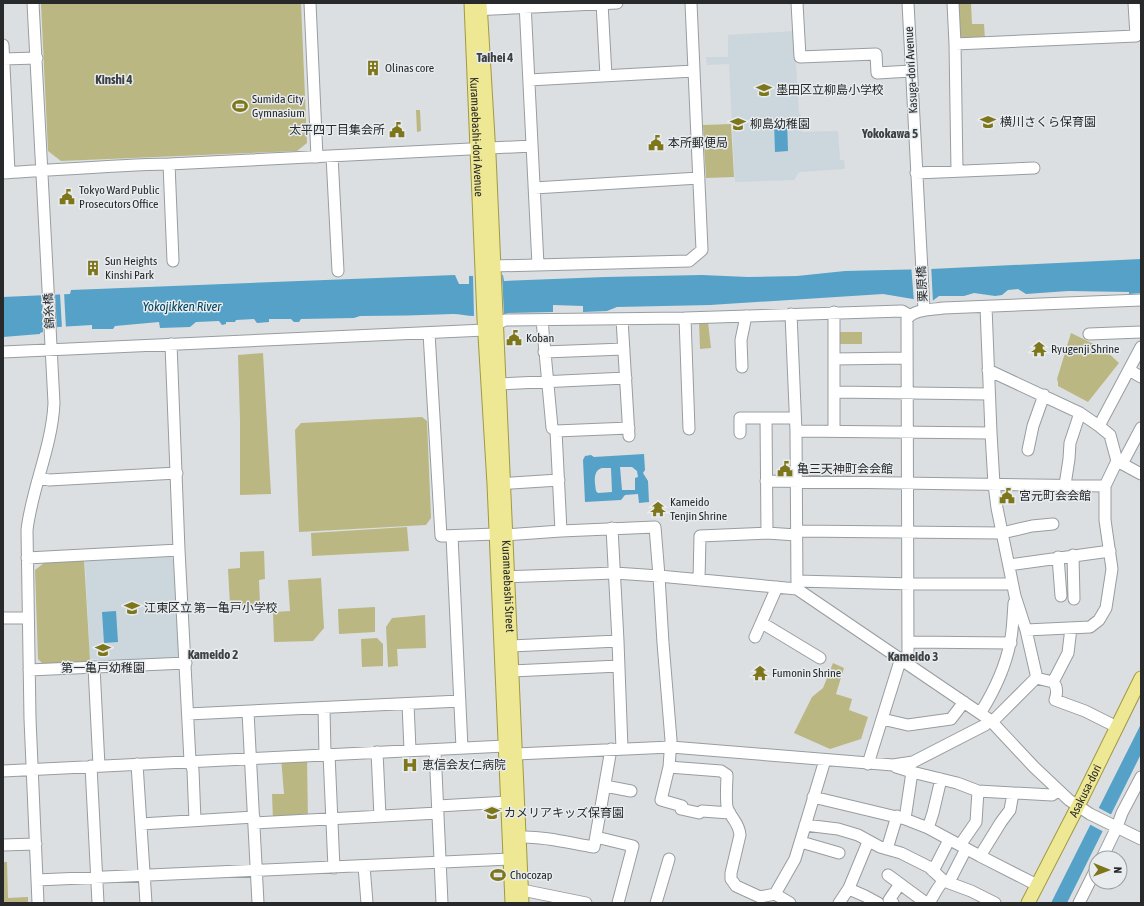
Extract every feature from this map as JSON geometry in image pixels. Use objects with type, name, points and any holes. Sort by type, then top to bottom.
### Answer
[{"type":"main road","name":"Kuramaebashi-dori Avenue","points":[[476,6],[490,268]]},
{"type":"main road","name":"Kuramaebashi Street","points":[[490,268],[490,323],[511,750],[520,838],[522,897]]},
{"type":"main road","name":"Kuramaebashi Street","points":[[490,323],[499,384],[499,483]]},
{"type":"main road","name":"Kuramaebashi Street","points":[[503,577],[511,646],[512,671],[511,750],[508,802],[512,903]]},
{"type":"main road","name":"Asakusa-dori","points":[[1028,903],[1141,678]]},
{"type":"street","name":"錦糸橋","points":[[33,3],[54,403],[53,423],[27,530],[29,670],[38,903]]},
{"type":"street","points":[[310,3],[317,157]]},
{"type":"street","points":[[476,6],[617,3]]},
{"type":"street","points":[[490,268],[538,265],[689,261],[702,250],[691,3]]},
{"type":"street","points":[[798,3],[800,57],[876,54],[877,73],[911,72]]},
{"type":"street","name":"Kasuga-dori Avenue","points":[[908,3],[921,257]]},
{"type":"street","points":[[953,3],[955,44],[956,171]]},
{"type":"street","points":[[955,44],[1136,36],[1134,3]]},
{"type":"street","points":[[602,4],[606,76]]},
{"type":"street","points":[[525,5],[538,265]]},
{"type":"street","points":[[3,45],[6,172],[532,146]]},
{"type":"street","points":[[3,59],[37,58]]},
{"type":"street","points":[[529,80],[694,71]]},
{"type":"street","points":[[332,156],[338,271]]},
{"type":"street","points":[[169,164],[173,261]]},
{"type":"street","points":[[916,172],[1034,168]]},
{"type":"street","points":[[534,188],[699,178]]},
{"type":"street","name":"栗原橋","points":[[921,257],[924,310]]},
{"type":"street","points":[[868,764],[882,719],[904,661],[908,642],[906,392],[907,319],[910,315],[924,310],[1141,300]]},
{"type":"street","points":[[986,307],[994,484],[1014,596],[1026,630],[1036,678]]},
{"type":"street","points":[[3,352],[51,350],[60,348],[429,333],[505,320],[685,318],[902,311],[910,315]]},
{"type":"street","points":[[834,312],[834,431]]},
{"type":"street","points":[[791,314],[796,431],[797,585]]},
{"type":"street","points":[[742,367],[741,340],[746,316]]},
{"type":"street","points":[[685,318],[689,429]]},
{"type":"street","points":[[556,431],[629,432],[622,319]]},
{"type":"street","points":[[542,320],[552,428],[556,431],[561,531]]},
{"type":"street","points":[[1089,334],[1141,332]]},
{"type":"street","points":[[429,333],[441,536],[654,527],[660,576],[663,643],[671,740],[669,768],[661,800],[682,806],[681,809],[699,813],[702,811],[730,813]]},
{"type":"street","points":[[171,344],[179,550],[190,761],[193,770],[196,821]]},
{"type":"street","points":[[1099,426],[1141,346]]},
{"type":"street","points":[[544,352],[624,349]]},
{"type":"street","points":[[834,359],[906,358]]},
{"type":"street","points":[[988,370],[1080,413],[1110,435],[1119,463],[1141,474]]},
{"type":"street","points":[[1128,370],[1141,377]]},
{"type":"street","points":[[499,384],[626,378]]},
{"type":"street","points":[[834,392],[989,394]]},
{"type":"street","points":[[1028,450],[1033,426],[1044,395]]},
{"type":"street","points":[[1065,485],[1070,443],[1080,413]]},
{"type":"street","points":[[740,433],[740,418],[795,418]]},
{"type":"street","points":[[766,418],[768,533]]},
{"type":"street","points":[[1026,630],[1090,627],[1099,620],[1106,608],[1112,569],[1105,520],[1104,486],[1141,428]]},
{"type":"street","points":[[796,431],[991,433]]},
{"type":"street","points":[[39,478],[49,480],[177,474]]},
{"type":"street","points":[[499,483],[559,480]]},
{"type":"street","points":[[766,481],[1104,486]]},
{"type":"street","points":[[700,580],[700,536],[768,533],[1002,534],[1032,526],[1052,524]]},
{"type":"street","points":[[520,838],[528,837],[594,847],[605,786],[616,749],[619,666],[612,528]]},
{"type":"street","points":[[452,536],[462,748]]},
{"type":"street","points":[[27,558],[179,550]]},
{"type":"street","points":[[1009,565],[1110,551]]},
{"type":"street","points":[[1073,555],[1074,599]]},
{"type":"street","points":[[1058,557],[1062,596]]},
{"type":"street","points":[[503,577],[615,573],[777,587],[797,585],[1012,584]]},
{"type":"street","points":[[797,585],[904,661],[992,720],[1058,791],[1078,806],[1090,814],[1141,839]]},
{"type":"street","points":[[755,637],[777,587]]},
{"type":"street","points":[[981,712],[1004,667],[1011,643],[1014,596]]},
{"type":"street","points":[[3,618],[28,618]]},
{"type":"street","points":[[762,623],[820,658]]},
{"type":"street","points":[[1053,682],[1068,653],[1071,628]]},
{"type":"street","points":[[511,646],[618,641]]},
{"type":"street","points":[[908,642],[1011,643]]},
{"type":"street","points":[[29,670],[186,663]]},
{"type":"street","points":[[512,671],[619,666]]},
{"type":"street","points":[[94,667],[96,878],[98,903]]},
{"type":"street","points":[[1036,678],[1053,682],[1056,685],[1056,700],[1085,711],[1117,727]]},
{"type":"street","points":[[893,766],[913,762],[974,732],[992,720],[1036,678]]},
{"type":"street","points":[[188,714],[460,701]]},
{"type":"street","points":[[882,719],[908,725],[951,719],[964,702]]},
{"type":"street","points":[[408,704],[410,750]]},
{"type":"street","points":[[324,708],[334,868]]},
{"type":"street","points":[[248,712],[258,903]]},
{"type":"street","points":[[3,771],[462,748],[511,750],[670,747],[893,766],[957,783],[978,792],[1052,795],[1058,791]]},
{"type":"street","points":[[435,750],[442,903]]},
{"type":"street","points":[[377,752],[380,816]]},
{"type":"street","points":[[768,898],[795,860],[825,760]]},
{"type":"street","points":[[137,764],[146,903]]},
{"type":"street","points":[[669,768],[725,772],[727,775],[727,809],[740,830],[731,879],[736,886],[760,897],[790,903]]},
{"type":"street","points":[[887,849],[901,817],[912,772]]},
{"type":"street","points":[[1105,850],[1115,826],[1141,777]]},
{"type":"street","points":[[928,828],[941,779]]},
{"type":"street","points":[[605,786],[630,790]]},
{"type":"street","points":[[888,875],[927,903],[935,895],[941,883],[946,882],[976,822],[978,792]]},
{"type":"street","points":[[980,856],[1010,810],[1013,793]]},
{"type":"street","points":[[813,797],[901,817],[928,828],[1037,885]]},
{"type":"street","points":[[141,824],[196,821],[332,819],[380,816],[508,802]]},
{"type":"street","points":[[805,824],[838,829],[858,835],[868,842],[917,860],[929,867],[946,882],[971,891],[995,903]]},
{"type":"street","points":[[596,837],[633,846],[618,903]]},
{"type":"street","points":[[933,871],[949,840]]},
{"type":"street","points":[[801,842],[839,853]]},
{"type":"street","points":[[839,903],[848,890],[868,842]]},
{"type":"street","points":[[3,845],[36,844]]},
{"type":"street","points":[[37,880],[510,859]]},
{"type":"street","points":[[656,903],[669,859]]},
{"type":"street","points":[[364,866],[367,903]]},
{"type":"street","points":[[848,890],[887,902],[900,884]]},
{"type":"street","points":[[1079,903],[1088,885]]},
{"type":"street","points":[[522,897],[586,903]]},
{"type":"shaded area","points":[[41,3],[301,3],[307,143],[297,151],[61,161],[48,151]]},
{"type":"shaded area","points":[[958,3],[971,3],[972,24],[984,24],[985,40],[965,41],[960,36]]},
{"type":"shaded area","name":"墨田区立柳島小学校","points":[[794,31],[799,114],[801,115],[802,132],[838,131],[840,160],[844,160],[845,169],[799,172],[794,180],[735,182],[729,64],[707,65],[706,57],[728,57],[728,35]]},
{"type":"shaded area","points":[[416,110],[420,110],[421,131],[417,132]]},
{"type":"shaded area","points":[[731,124],[734,177],[706,178],[703,125]]},
{"type":"shaded area","points":[[699,322],[708,322],[711,348],[700,349]]},
{"type":"shaded area","points":[[837,332],[862,332],[862,344],[837,344]]},
{"type":"shaded area","points":[[1071,333],[1104,349],[1119,363],[1088,402],[1058,386],[1057,379]]},
{"type":"shaded area","points":[[263,353],[271,494],[240,495],[238,355]]},
{"type":"shaded area","points":[[422,417],[427,421],[431,518],[426,525],[299,532],[295,430],[301,423]]},
{"type":"shaded area","points":[[407,527],[409,551],[312,556],[311,533]]},
{"type":"shaded area","points":[[264,551],[265,579],[259,580],[260,604],[230,605],[228,569],[240,568],[240,552]]},
{"type":"shaded area","name":"江東区立 第一亀戸小学校","points":[[170,557],[175,561],[179,656],[175,661],[101,663],[97,659],[90,659],[85,561]]},
{"type":"shaded area","points":[[84,560],[90,660],[86,664],[44,665],[38,659],[35,570],[44,563]]},
{"type":"shaded area","points":[[321,578],[324,628],[313,641],[274,642],[273,612],[290,611],[288,580]]},
{"type":"shaded area","points":[[375,607],[375,632],[339,634],[338,609]]},
{"type":"shaded area","points":[[425,615],[426,648],[397,649],[398,666],[388,667],[386,627],[392,618]]},
{"type":"shaded area","points":[[377,638],[383,644],[383,666],[362,667],[361,639]]},
{"type":"shaded area","points":[[833,663],[844,668],[836,694],[852,699],[849,710],[868,717],[861,739],[830,749],[794,733],[812,697],[823,688]]},
{"type":"shaded area","points":[[307,755],[308,821],[273,820],[272,794],[284,794],[281,757]]},
{"type":"shaded area","points":[[3,862],[7,862],[8,898],[28,897],[28,903],[3,903]]},
{"type":"water","points":[[787,120],[788,151],[775,152],[774,121]]},
{"type":"water","name":"Yokojikken River","points":[[1141,259],[1141,293],[1129,294],[1129,292],[1068,291],[1026,294],[1018,289],[1008,290],[1002,295],[995,296],[974,293],[964,296],[939,296],[931,302],[883,294],[710,305],[617,307],[607,311],[583,312],[583,306],[553,305],[553,312],[508,313],[478,316],[453,314],[360,316],[354,318],[301,319],[299,322],[294,322],[291,319],[269,319],[269,322],[257,323],[254,319],[236,320],[235,322],[226,322],[226,324],[222,325],[219,321],[196,322],[190,327],[160,328],[159,322],[115,326],[113,329],[92,329],[92,325],[58,327],[40,334],[3,337],[3,297],[70,294],[71,290],[455,275],[459,284],[469,284],[469,276],[503,275],[504,281],[702,275],[748,277],[797,276],[845,271],[931,269]]},
{"type":"water","points":[[644,454],[645,470],[643,473],[648,481],[649,502],[639,503],[638,494],[625,495],[621,500],[585,502],[583,460],[585,456],[591,455],[594,457]],"holes":[[[620,467],[632,467],[637,471],[638,477],[635,478],[635,490],[622,490]],[[602,468],[611,468],[612,492],[598,493],[596,491],[595,474]]]},
{"type":"water","points":[[116,611],[118,642],[104,643],[102,612]]},
{"type":"water","points":[[1141,724],[1141,754],[1093,850],[1088,850],[1088,861],[1067,903],[1051,903]]},
{"type":"pier","points":[[931,263],[933,303],[914,302],[911,264]]},
{"type":"pier","points":[[502,273],[504,316],[474,318],[473,274]]},
{"type":"pier","points":[[64,292],[66,329],[62,329],[60,293]]},
{"type":"pier","points":[[42,293],[55,293],[57,330],[43,334]]},
{"type":"pier","points":[[1097,807],[1112,815],[1104,832],[1089,824]]},
{"type":"place","name":"Olinas core","points":[[373,68]]},
{"type":"place","name":"墨田区立柳島小学校","points":[[764,90]]},
{"type":"place","name":"Sumida City Gymnasium","points":[[240,106]]},
{"type":"place","name":"横川さくら保育園","points":[[988,122]]},
{"type":"place","name":"柳島幼稚園","points":[[738,124]]},
{"type":"place","name":"太平四丁目集会所","points":[[397,130]]},
{"type":"place","name":"本所郵便局","points":[[656,143]]},
{"type":"place","name":"Tokyo Ward Public Prosecutors Office","points":[[67,197]]},
{"type":"place","name":"Sun Heights Kinshi Park","points":[[93,268]]},
{"type":"place","name":"Koban","points":[[514,338]]},
{"type":"place","name":"Ryugenji Shrine","points":[[1039,349]]},
{"type":"place","name":"亀三天神町会会館","points":[[785,469]]},
{"type":"place","name":"宮元町会会館","points":[[1007,496]]},
{"type":"place","name":"Kameido Tenjin Shrine","points":[[658,509]]},
{"type":"place","name":"江東区立 第一亀戸小学校","points":[[132,608]]},
{"type":"place","name":"第一亀戸幼稚園","points":[[103,650]]},
{"type":"place","name":"Fumonin Shrine","points":[[760,673]]},
{"type":"place","name":"恵信会友仁病院","points":[[410,765]]},
{"type":"place","name":"カメリアキッズ保育園","points":[[492,813]]},
{"type":"place","name":"Chocozap","points":[[498,875]]},
{"type":"district","name":"Taihei 4","points":[[495,57]]},
{"type":"district","name":"Kinshi 4","points":[[114,79]]},
{"type":"district","name":"Yokokawa 5","points":[[890,133]]},
{"type":"district","name":"Kameido 2","points":[[213,654]]},
{"type":"district","name":"Kameido 3","points":[[913,656]]}]
